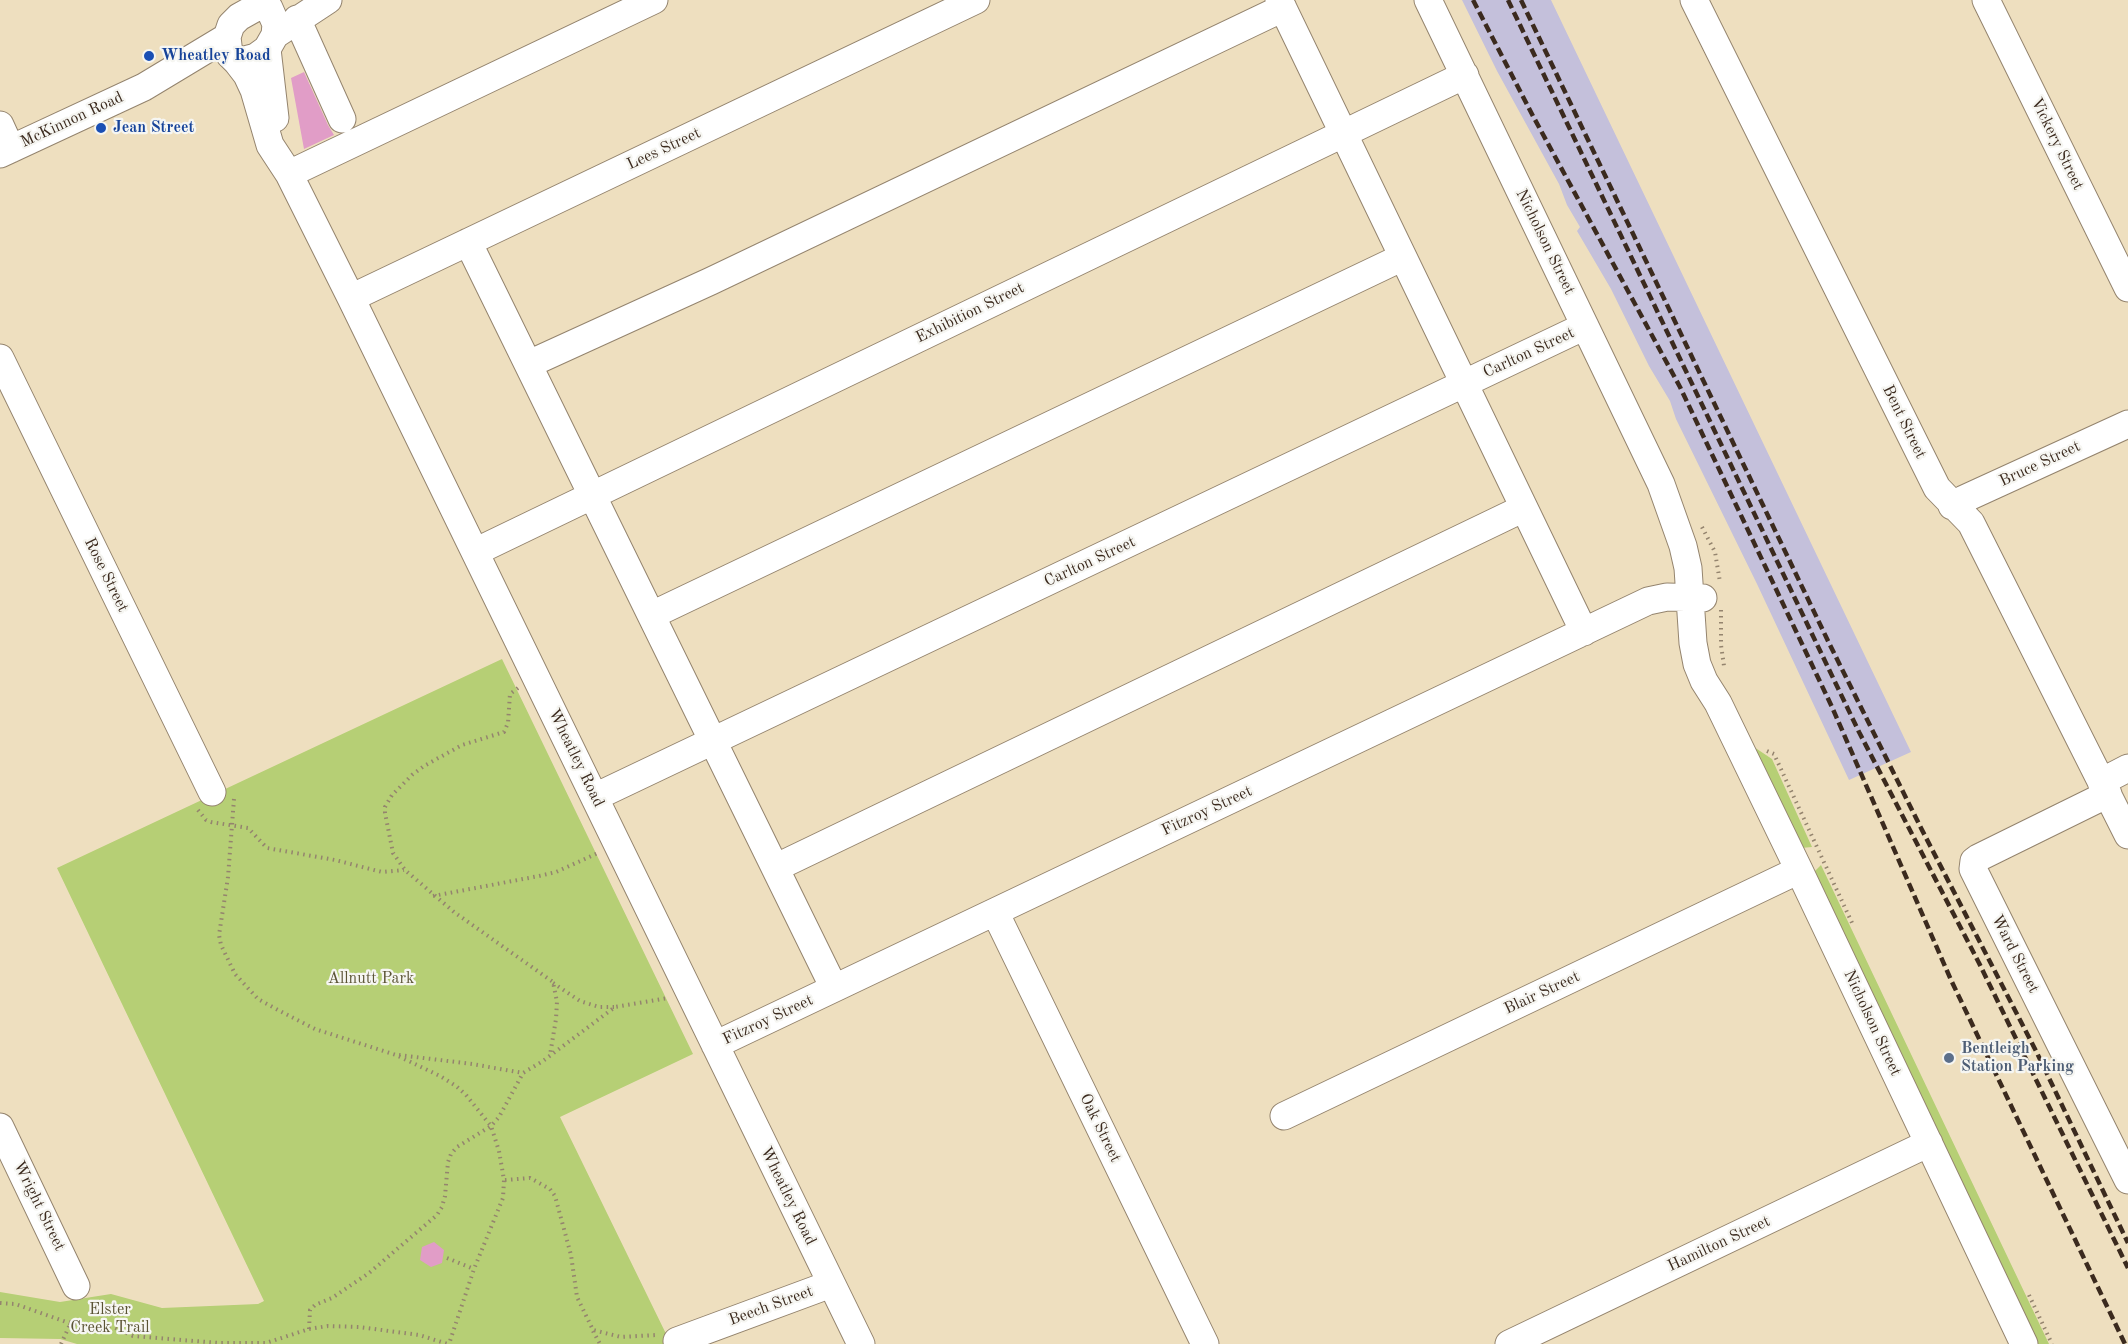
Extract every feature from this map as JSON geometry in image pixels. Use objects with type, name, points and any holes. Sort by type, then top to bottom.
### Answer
[{"type":"street","name":"McKinnon Road","points":[[4,143],[144,87],[245,24],[328,0]]},
{"type":"street","points":[[289,174],[654,0]]},
{"type":"street","name":"Lees Street","points":[[351,298],[976,0]]},
{"type":"street","name":"Nicholson Street","points":[[1428,0],[1661,484],[1678,510],[1699,555],[1702,571],[1696,598],[1718,703],[2024,1344]]},
{"type":"street","name":"Bent Street","points":[[1694,0],[1937,488],[1971,523],[2128,835]]},
{"type":"street","name":"Vickery Street","points":[[1986,0],[2128,288]]},
{"type":"street","points":[[529,364],[711,281],[1281,4],[1584,632]]},
{"type":"street","name":"McKinnon Road","points":[[245,24],[256,57],[302,9]]},
{"type":"street","points":[[302,9],[342,119]]},
{"type":"street","name":"Wheatley Road","points":[[289,174],[278,139],[271,42],[276,24],[245,24],[247,75],[254,90],[270,145],[289,174],[351,298],[861,1344]]},
{"type":"street","name":"Exhibition Street","points":[[476,552],[1465,75]]},
{"type":"street","points":[[468,242],[834,988]]},
{"type":"street","points":[[652,615],[1403,257]]},
{"type":"street","name":"Carlton Street","points":[[595,797],[1585,326]]},
{"type":"street","name":"Rose Street","points":[[0,358],[213,796]]},
{"type":"street","name":"Bruce Street","points":[[1952,506],[2128,424]]},
{"type":"street","points":[[775,868],[1524,508]]},
{"type":"street","name":"Fitzroy Street","points":[[715,1045],[1648,601],[1667,597],[1696,598]]},
{"type":"street","name":"Ward Street","points":[[2128,768],[2104,788],[1978,858],[1974,861],[1973,869],[2128,1180]]},
{"type":"street","name":"Blair Street","points":[[1284,1116],[1799,870]]},
{"type":"street","name":"Oak Street","points":[[995,912],[1206,1344]]},
{"type":"street","name":"Wright Street","points":[[0,1127],[76,1286]]},
{"type":"street","name":"Hamilton Street","points":[[1509,1344],[1929,1143]]},
{"type":"street","name":"Beech Street","points":[[677,1341],[831,1284]]},
{"type":"path","points":[[518,688],[510,694],[508,723],[504,732],[462,745],[439,756],[412,775],[388,802],[385,813],[386,824],[393,853],[405,870],[433,896],[580,1001],[615,1007],[690,994]]},
{"type":"path","points":[[0,1303],[15,1304],[81,1327],[109,1325],[133,1336],[266,1343],[309,1329],[328,1326],[419,1335],[449,1344],[474,1269],[503,1198],[504,1180],[500,1151],[490,1126],[479,1109],[456,1086],[440,1076],[396,1055],[315,1029],[258,999],[246,988],[235,974],[221,945],[219,935],[233,825],[213,796]]},
{"type":"path","points":[[213,796],[206,819],[248,828],[267,848],[335,860],[382,872],[405,870]]},
{"type":"path","points":[[433,896],[556,872],[599,853]]},
{"type":"path","points":[[550,1056],[557,1002],[553,982]]},
{"type":"path","points":[[309,1329],[310,1310],[315,1305],[332,1298],[369,1273],[437,1215],[445,1196],[447,1162],[451,1154],[457,1147],[490,1126],[508,1104],[523,1073],[550,1056],[615,1007]]},
{"type":"path","points":[[396,1055],[523,1073]]},
{"type":"path","points":[[504,1180],[530,1178],[550,1189],[555,1196],[571,1255],[577,1297],[600,1344]]},
{"type":"path","points":[[447,1258],[474,1269]]},
{"type":"path","points":[[61,1344],[72,1322]]},
{"type":"path","points":[[593,1330],[621,1337],[665,1335],[677,1341]]},
{"type":"shaded area","points":[[1462,0],[1551,0],[1911,752],[1849,780],[1676,419],[1670,401],[1649,366],[1611,289],[1577,231],[1580,227],[1567,205],[1559,184],[1497,71]]},
{"type":"green space","name":"Allnutt Park","points":[[502,659],[693,1054],[560,1117],[671,1344],[77,1344],[60,1339],[0,1338],[0,1292],[60,1302],[111,1294],[162,1308],[258,1304],[264,1301],[57,868]]},
{"type":"green space","points":[[1754,747],[1772,759],[1812,847],[1801,848]]},
{"type":"green space","points":[[1821,865],[2049,1344],[2037,1344],[1813,873]]},
{"type":"building","points":[[304,72],[334,135],[304,149],[291,78]]},
{"type":"building","points":[[434,1242],[444,1250],[442,1263],[431,1267],[420,1260],[422,1247]]},
{"type":"railway","points":[[1473,0],[1533,116],[1680,387],[1832,707],[1951,980],[2125,1344]]},
{"type":"railway","points":[[1508,0],[1859,732],[1979,963],[2128,1268]]},
{"type":"railway","points":[[1521,0],[1829,643],[2037,1053],[2128,1243]]},
{"type":"place","name":"Wheatley Road","points":[[149,56]]},
{"type":"place","name":"Jean Street","points":[[101,128]]},
{"type":"place","name":"Bentleigh Station Parking","points":[[1949,1058]]},
{"type":"park label","name":"Elster Creek Trail","points":[[110,1319]]}]
